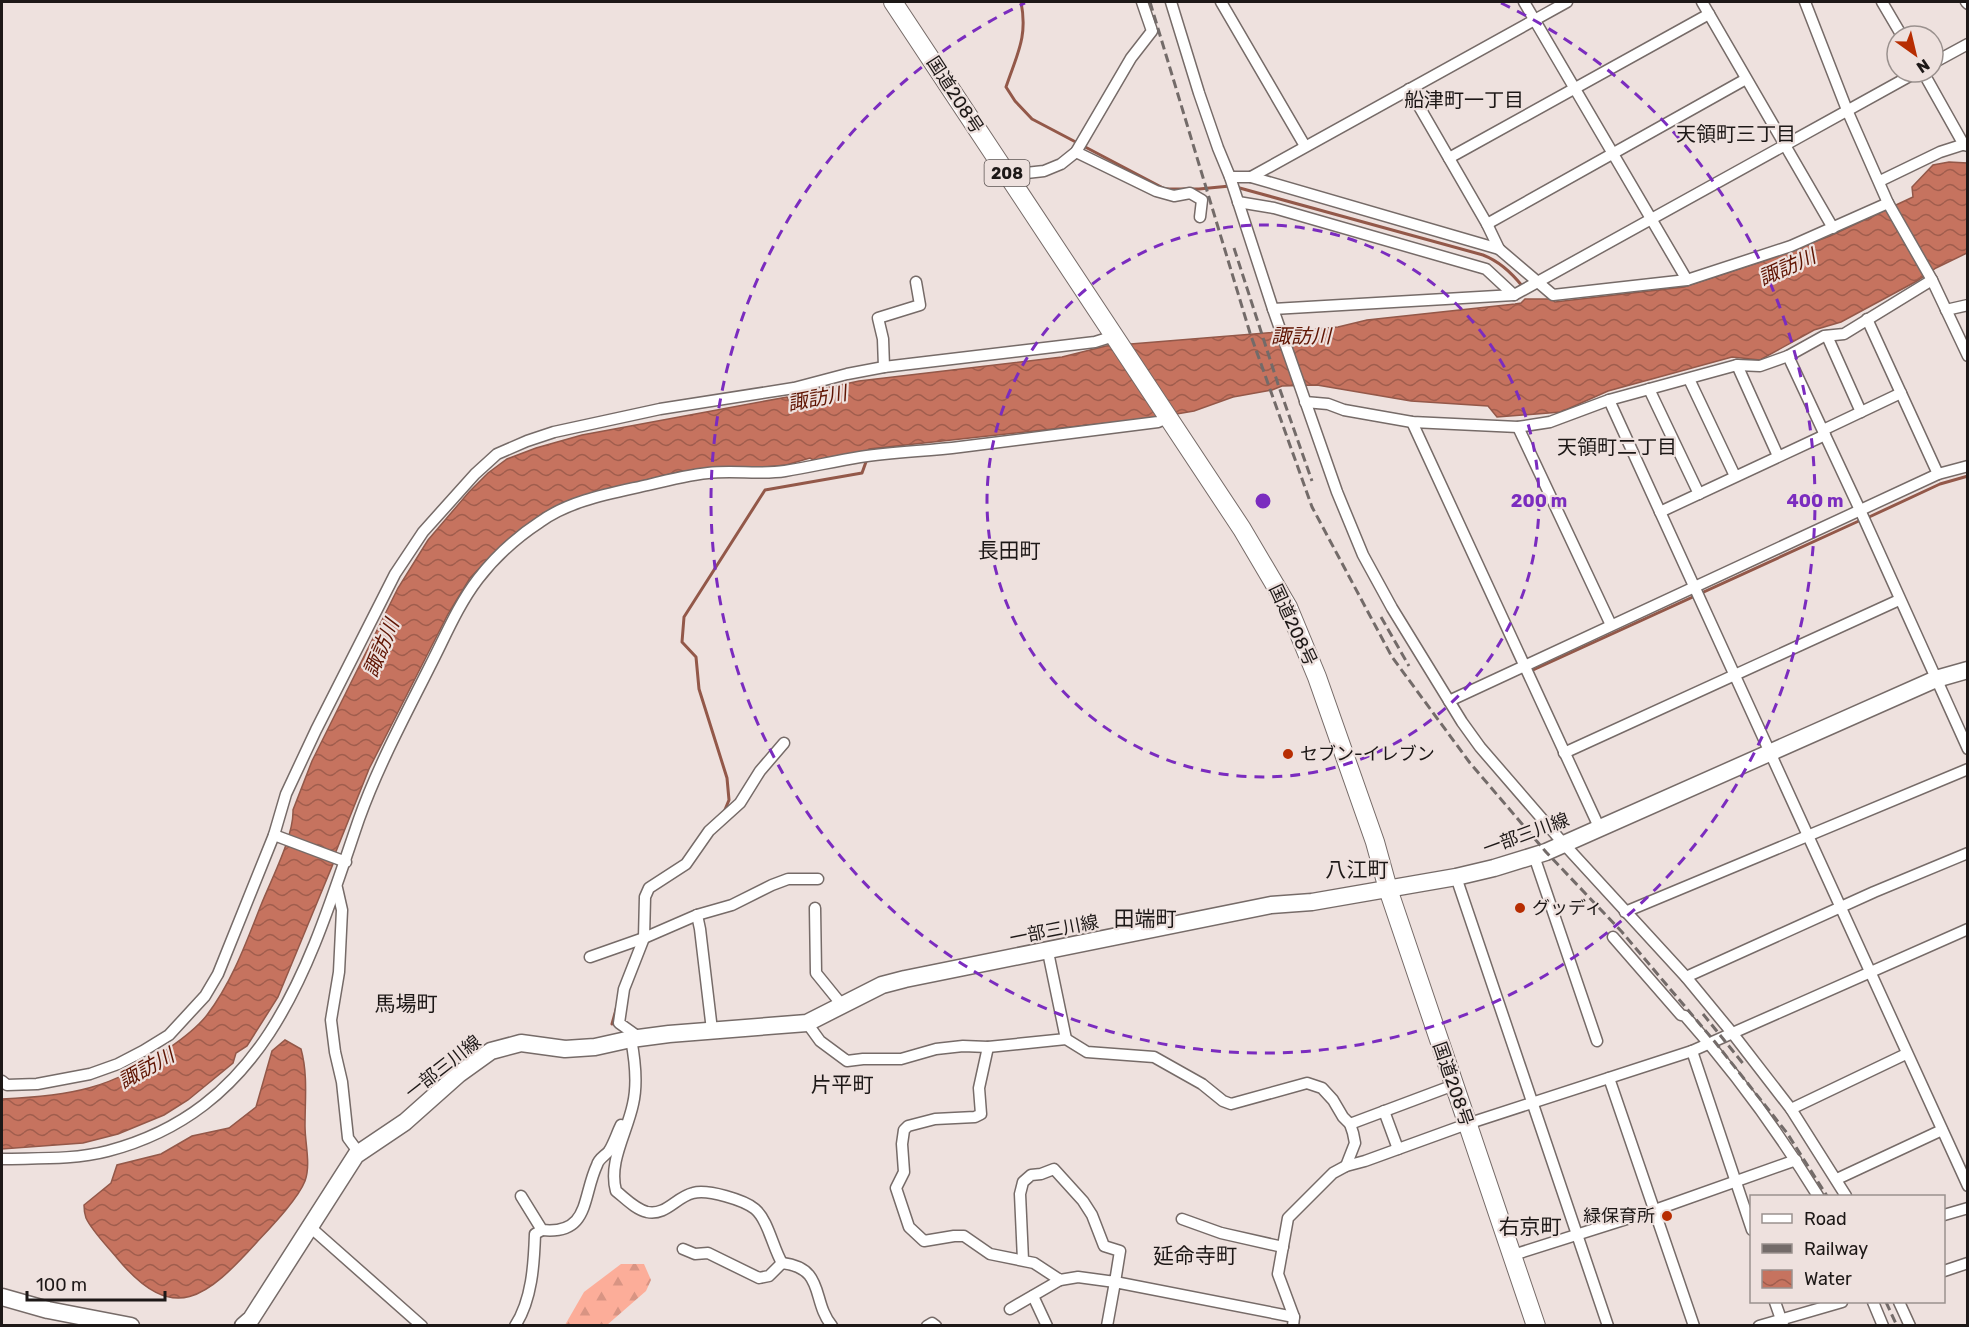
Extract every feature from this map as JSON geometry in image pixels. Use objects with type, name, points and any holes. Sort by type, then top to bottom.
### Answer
[{"type":"highway","name":"国道208号","points":[[893,2],[1165,416],[1242,529],[1288,606],[1321,688],[1375,842],[1388,889],[1536,1326]]},
{"type":"main road","name":"一部三川線","points":[[243,1326],[251,1319],[309,1226],[359,1153],[405,1122],[459,1074],[491,1051],[521,1043],[565,1049],[595,1047],[635,1038],[807,1023],[882,985],[905,979],[1048,952],[1271,905],[1312,902],[1494,868],[1534,856],[1936,679],[1968,670]]},
{"type":"main road","points":[[2,1297],[48,1310],[131,1326]]},
{"type":"street","points":[[1008,175],[1044,171],[1061,164],[1076,152],[1131,58],[1152,31],[1142,2]]},
{"type":"street","points":[[1171,2],[1198,93],[1230,177],[1337,492],[1363,555],[1392,608],[1480,747],[1563,843],[1686,977],[1733,1034],[1791,1109],[1845,1195]]},
{"type":"street","points":[[1221,2],[1305,146]]},
{"type":"street","points":[[1524,2],[1687,280]]},
{"type":"street","points":[[1251,177],[1567,2]]},
{"type":"street","points":[[1702,2],[1833,228]]},
{"type":"street","points":[[1805,2],[1847,110],[1889,204],[1931,278],[1968,356]]},
{"type":"street","points":[[1882,2],[1895,24]]},
{"type":"street","points":[[1449,158],[1709,14]]},
{"type":"street","points":[[1945,56],[1968,44]]},
{"type":"street","points":[[1487,224],[1746,79]]},
{"type":"street","points":[[1273,309],[1514,295],[1895,84]]},
{"type":"street","points":[[1880,181],[1940,152],[1966,145],[1930,84]]},
{"type":"street","points":[[1410,89],[1499,249]]},
{"type":"street","points":[[1076,152],[1156,190],[1174,196],[1190,193],[1202,200],[1200,217]]},
{"type":"street","points":[[1230,177],[1251,177],[1499,249],[1553,295],[1687,280],[1791,246],[1889,204]]},
{"type":"street","points":[[1238,202],[1274,208],[1486,269],[1514,295]]},
{"type":"street","points":[[1305,402],[1328,404],[1344,410],[1412,422],[1518,427],[1550,422],[1609,400],[1737,365],[1760,366],[1788,356],[1827,336],[1844,334],[1931,278]]},
{"type":"street","points":[[884,367],[883,339],[878,318],[920,305],[916,282]]},
{"type":"street","points":[[1946,310],[1968,305]]},
{"type":"street","points":[[1867,319],[1938,474]]},
{"type":"street","points":[[1827,336],[1861,412]]},
{"type":"street","points":[[2,1081],[7,1085],[37,1084],[90,1074],[143,1052],[169,1035],[205,996],[218,974],[274,836],[286,794],[395,574],[423,532],[475,474],[497,454],[554,432],[660,409],[794,388],[884,367],[1116,341]]},
{"type":"street","points":[[1788,356],[1968,749]]},
{"type":"street","points":[[1737,365],[1778,456]]},
{"type":"street","points":[[1689,379],[1735,476]]},
{"type":"street","points":[[1649,389],[1698,494]]},
{"type":"street","points":[[1660,512],[1778,456],[1900,393]]},
{"type":"street","points":[[1609,400],[1968,1186]]},
{"type":"street","points":[[2,1159],[65,1157],[107,1151],[146,1137],[172,1125],[215,1098],[246,1067],[277,1022],[298,982],[337,888],[377,770],[461,605],[478,578],[498,556],[544,518],[610,494],[712,472],[780,472],[862,456],[1158,422],[1165,416]]},
{"type":"street","points":[[1412,422],[1599,827]]},
{"type":"street","points":[[1518,427],[1611,625]]},
{"type":"street","points":[[1449,700],[1938,474],[1968,466]]},
{"type":"street","points":[[1564,753],[1899,600]]},
{"type":"street","points":[[782,1263],[774,1250],[763,1219],[755,1209],[720,1195],[694,1193],[666,1209],[646,1212],[616,1191],[613,1168],[628,1122],[634,1092],[635,1038],[619,1023],[624,989],[644,938],[645,897],[649,888],[686,864],[709,831],[740,803],[760,771],[784,743]]},
{"type":"street","points":[[1625,912],[1968,769]]},
{"type":"street","points":[[274,836],[346,862]]},
{"type":"street","points":[[1686,977],[1840,907],[1968,853]]},
{"type":"street","points":[[1534,856],[1597,1041]]},
{"type":"street","points":[[1455,877],[1608,1326]]},
{"type":"street","points":[[590,957],[644,938],[697,915],[732,904],[788,879],[818,879]]},
{"type":"street","points":[[337,888],[342,910],[339,972],[331,1020],[342,1082],[348,1138],[359,1153]]},
{"type":"street","points":[[815,908],[816,973],[842,1005]]},
{"type":"street","points":[[697,915],[712,1030]]},
{"type":"street","points":[[1293,1321],[1278,1274],[1288,1218],[1333,1173],[1346,1166],[1467,1124],[1692,1051],[1968,929]]},
{"type":"street","points":[[1613,937],[1709,1044],[1762,1112],[1796,1160],[1817,1195]]},
{"type":"street","points":[[1048,952],[1066,1039]]},
{"type":"street","points":[[807,1023],[820,1041],[847,1061],[901,1059],[936,1049],[963,1046],[988,1047],[1066,1039],[1087,1052],[1154,1057],[1194,1079],[1223,1101],[1231,1104],[1307,1083],[1322,1088],[1334,1100],[1343,1117],[1350,1124],[1355,1143],[1346,1166]]},
{"type":"street","points":[[988,1047],[980,1088],[981,1114],[975,1117],[935,1119],[908,1126],[904,1130],[902,1144],[904,1172],[896,1188],[909,1227],[924,1241],[964,1236],[990,1254],[1023,1260],[1045,1268],[1060,1280]]},
{"type":"street","points":[[1692,1051],[1750,1224]]},
{"type":"street","points":[[1791,1109],[1906,1054]]},
{"type":"street","points":[[1609,1078],[1694,1326]]},
{"type":"street","points":[[1350,1124],[1454,1085]]},
{"type":"street","points":[[515,1326],[526,1302],[535,1256],[536,1234],[542,1230],[567,1229],[575,1223],[583,1209],[598,1161],[609,1152],[629,1098],[634,1092]]},
{"type":"street","points":[[1384,1111],[1398,1149]]},
{"type":"street","points":[[1837,1179],[1942,1130]]},
{"type":"street","points":[[1957,1161],[1968,1157]]},
{"type":"street","points":[[1513,1255],[1655,1210],[1796,1160]]},
{"type":"street","points":[[1023,1260],[1020,1194],[1023,1182],[1030,1175],[1054,1169],[1083,1201],[1092,1215],[1104,1246],[1120,1251],[1107,1326]]},
{"type":"street","points":[[521,1196],[542,1230]]},
{"type":"street","points":[[1945,1215],[1968,1208]]},
{"type":"street","points":[[1182,1219],[1221,1233],[1283,1246]]},
{"type":"street","points":[[309,1226],[422,1326]]},
{"type":"street","points":[[683,1249],[695,1254],[708,1253],[759,1278],[769,1276],[782,1263],[794,1264],[807,1271],[815,1284],[827,1320],[832,1326]]},
{"type":"street","points":[[1945,1271],[1968,1263]]},
{"type":"street","points":[[1010,1309],[1060,1280],[1078,1277],[1115,1282],[1293,1321]]},
{"type":"street","points":[[1033,1296],[1047,1326]]},
{"type":"street","points":[[1775,1303],[1782,1322]]},
{"type":"street","points":[[1759,1326],[1782,1322],[1839,1303]]},
{"type":"street","points":[[1873,1303],[1883,1326]]},
{"type":"street","points":[[1899,1303],[1910,1326]]},
{"type":"street","points":[[927,1326],[932,1323],[936,1326]]},
{"type":"green space","points":[[621,1264],[644,1264],[651,1280],[646,1291],[607,1325],[565,1325],[584,1292]]},
{"type":"water","name":"諏訪川","points":[[1949,162],[1967,163],[1967,253],[1841,322],[1814,330],[1760,360],[1732,357],[1608,391],[1561,412],[1497,417],[1488,406],[1411,401],[1317,385],[1282,386],[1233,397],[1194,411],[1153,418],[869,449],[866,453],[863,451],[817,462],[810,458],[786,465],[744,469],[717,467],[678,472],[590,494],[543,513],[505,542],[470,578],[448,614],[369,769],[278,997],[247,1046],[236,1053],[233,1063],[188,1100],[164,1115],[118,1134],[83,1143],[2,1149],[2,1099],[49,1096],[90,1088],[109,1081],[148,1062],[169,1048],[194,1029],[207,1015],[238,962],[276,871],[290,832],[293,810],[312,761],[398,588],[428,540],[469,492],[488,473],[507,459],[582,435],[787,397],[789,400],[794,400],[803,393],[859,381],[1062,357],[1106,346],[1338,327],[1367,320],[1515,304],[1525,299],[1551,299],[1555,302],[1684,287],[1830,236],[1913,197],[1912,187],[1933,165]]},
{"type":"water","points":[[285,1040],[301,1049],[305,1068],[308,1168],[302,1188],[284,1213],[239,1261],[206,1289],[190,1296],[173,1298],[156,1292],[137,1279],[100,1239],[86,1218],[84,1205],[111,1183],[117,1165],[161,1154],[192,1136],[229,1128],[256,1107],[272,1051]]},
{"type":"waterway","points":[[1021,2],[1022,36],[1006,87],[1015,101],[1032,119],[1165,189],[1230,186]]},
{"type":"waterway","points":[[1236,187],[1483,255],[1505,268],[1523,287]]},
{"type":"waterway","points":[[724,812],[729,800],[727,778],[699,689],[696,657],[682,642],[684,617],[765,490],[862,473],[867,459]]},
{"type":"waterway","points":[[1867,518],[1940,484],[1968,476]]},
{"type":"waterway","points":[[1533,670],[1861,520]]},
{"type":"waterway","points":[[612,1024],[617,1006]]},
{"type":"railway","points":[[1150,2],[1250,333],[1312,507],[1392,657],[1470,763],[1546,852],[1622,932],[1715,1042],[1787,1133],[1826,1195]]},
{"type":"railway","points":[[1234,248],[1312,481]]},
{"type":"railway","points":[[1381,617],[1409,666]]},
{"type":"railway","points":[[1703,1014],[1745,1066]]},
{"type":"railway","points":[[1886,1303],[1897,1326]]},
{"type":"place","name":"セブン-イレブン","points":[[1288,754]]},
{"type":"place","name":"グッディ","points":[[1520,908]]},
{"type":"place","name":"緑保育所","points":[[1667,1216]]},
{"type":"district","name":"船津町一丁目","points":[[1464,100]]},
{"type":"district","name":"天領町三丁目","points":[[1736,134]]},
{"type":"district","name":"天領町二丁目","points":[[1617,447]]},
{"type":"district","name":"長田町","points":[[1009,551]]},
{"type":"district","name":"八江町","points":[[1357,870]]},
{"type":"district","name":"田端町","points":[[1145,919]]},
{"type":"district","name":"馬場町","points":[[406,1004]]},
{"type":"district","name":"片平町","points":[[842,1085]]},
{"type":"district","name":"右京町","points":[[1530,1227]]},
{"type":"district","name":"延命寺町","points":[[1195,1256]]}]
